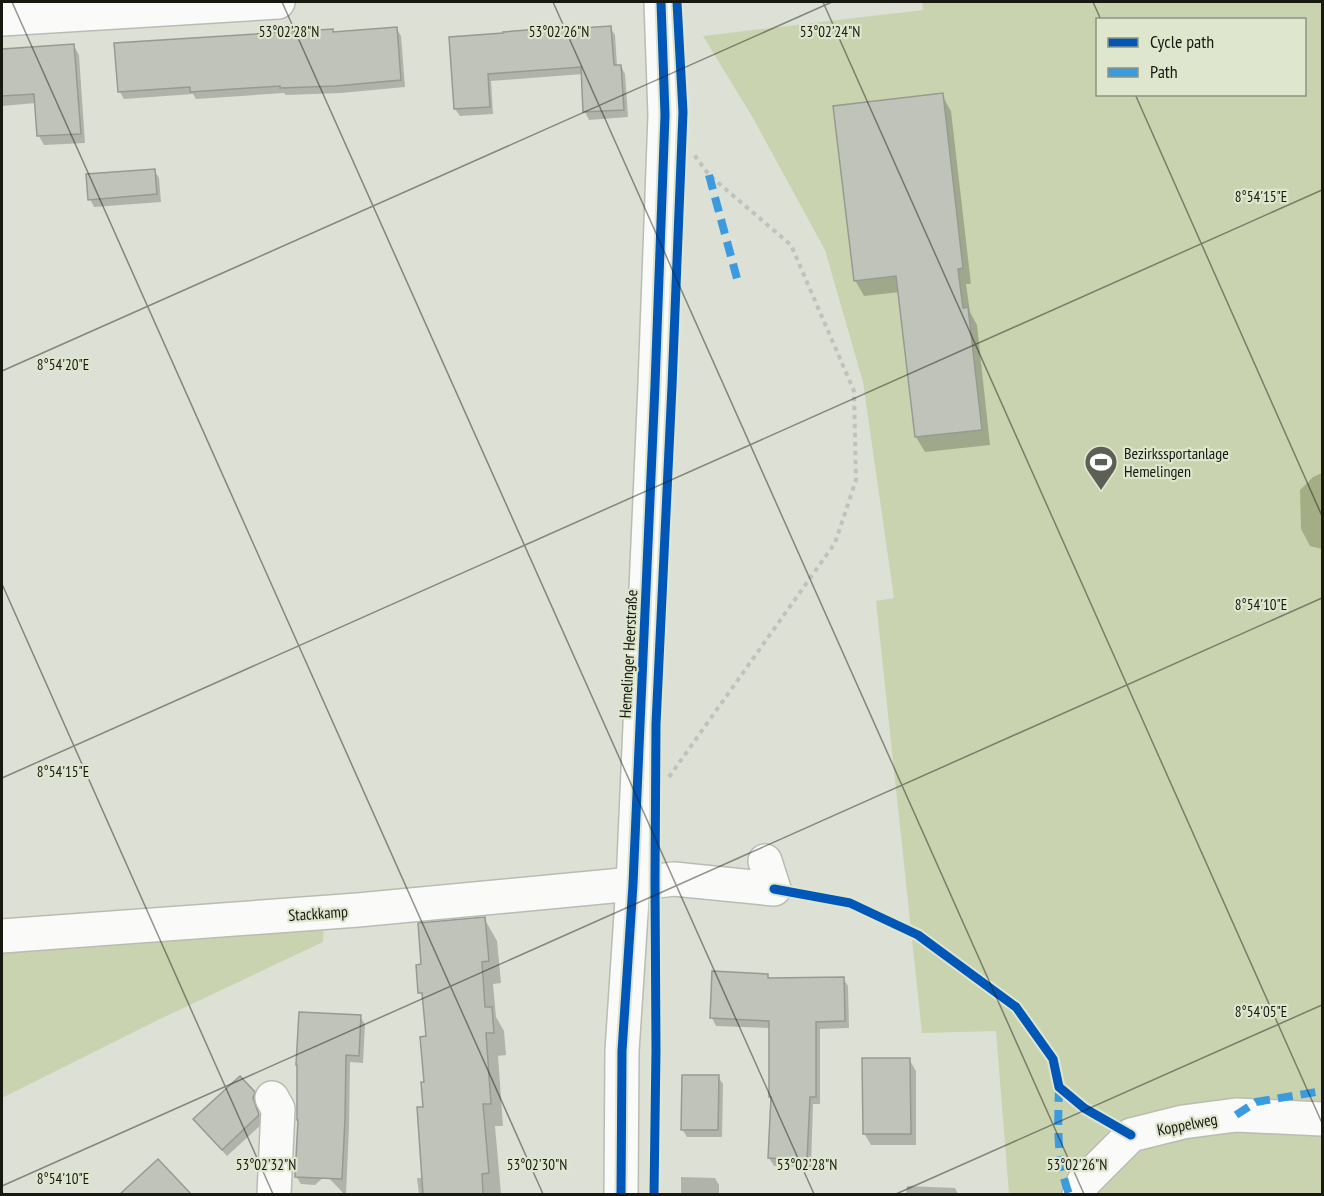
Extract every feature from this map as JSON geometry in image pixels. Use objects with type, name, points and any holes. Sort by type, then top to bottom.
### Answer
[{"type":"main road","points":[[2,18],[278,2]]},
{"type":"main road","name":"Hemelinger Heerstraße","points":[[621,1194],[622,1051],[637,802],[665,115],[662,2]]},
{"type":"main road","name":"Stackkamp","points":[[2,936],[358,910],[674,879],[774,889],[765,861]]},
{"type":"main road","points":[[273,1098],[278,1109],[274,1194]]},
{"type":"main road","name":"Koppelweg","points":[[1079,1194],[1083,1183],[1131,1136],[1183,1122],[1236,1115],[1323,1119]]},
{"type":"path","points":[[637,802],[656,794],[835,543],[856,480],[854,392],[791,245],[709,175],[665,115]]},
{"type":"shaded area","name":"Bezirkssportanlage Hemelingen","points":[[922,2],[1322,2],[1322,1194],[1009,1194],[996,1031],[922,1033],[876,601],[894,598],[863,382],[825,250],[753,118],[703,36],[923,10]]},
{"type":"shaded area","points":[[1322,473],[1322,549],[1310,546],[1301,529],[1300,490],[1313,477]]},
{"type":"shaded area","points":[[324,918],[323,942],[160,1019],[2,1098],[2,946]]},
{"type":"building","points":[[611,26],[614,65],[621,65],[624,110],[583,112],[581,67],[488,74],[490,107],[454,109],[449,37],[550,28],[550,30]]},
{"type":"building","points":[[397,27],[401,80],[336,86],[280,88],[280,86],[190,92],[190,87],[118,92],[114,43]]},
{"type":"building","points":[[74,44],[81,134],[37,136],[34,94],[2,96],[2,49]]},
{"type":"building","points":[[943,93],[963,268],[958,269],[963,308],[968,307],[982,430],[915,437],[896,276],[854,281],[833,106]]},
{"type":"building","points":[[155,169],[157,194],[88,200],[86,174]]},
{"type":"building","points":[[485,917],[489,961],[482,962],[485,1007],[492,1007],[494,1033],[486,1033],[491,1104],[483,1104],[489,1173],[482,1174],[483,1194],[423,1194],[417,1107],[423,1107],[421,1082],[424,1082],[420,1037],[426,1036],[422,993],[418,993],[416,965],[421,964],[418,923]]},
{"type":"building","points":[[712,971],[768,974],[768,978],[844,977],[845,1021],[816,1022],[816,1097],[810,1097],[807,1160],[768,1158],[771,1097],[769,1097],[769,1021],[710,1018]]},
{"type":"building","points":[[299,1012],[361,1015],[359,1056],[346,1055],[342,1179],[295,1177]]},
{"type":"building","points":[[862,1058],[910,1058],[911,1134],[863,1134]]},
{"type":"building","points":[[682,1075],[719,1075],[718,1130],[681,1130]]},
{"type":"building","points":[[240,1076],[255,1092],[253,1098],[259,1115],[222,1150],[193,1119]]},
{"type":"building","points":[[158,1159],[191,1194],[120,1194]]},
{"type":"marked path","points":[[709,175],[739,286]]},
{"type":"marked path","points":[[1059,1087],[1060,1155],[1069,1194]]},
{"type":"marked path","points":[[1236,1115],[1256,1102],[1322,1091]]},
{"type":"cycle path","points":[[621,1194],[622,1051],[633,884],[665,115],[661,2]]},
{"type":"cycle path","points":[[654,1194],[656,724],[683,112],[677,2]]},
{"type":"cycle path","points":[[774,889],[850,903],[918,935],[1016,1007],[1053,1059],[1059,1087],[1084,1108],[1131,1135]]},
{"type":"place","name":"Bezirkssportanlage Hemelingen","points":[[1101,491]]}]
